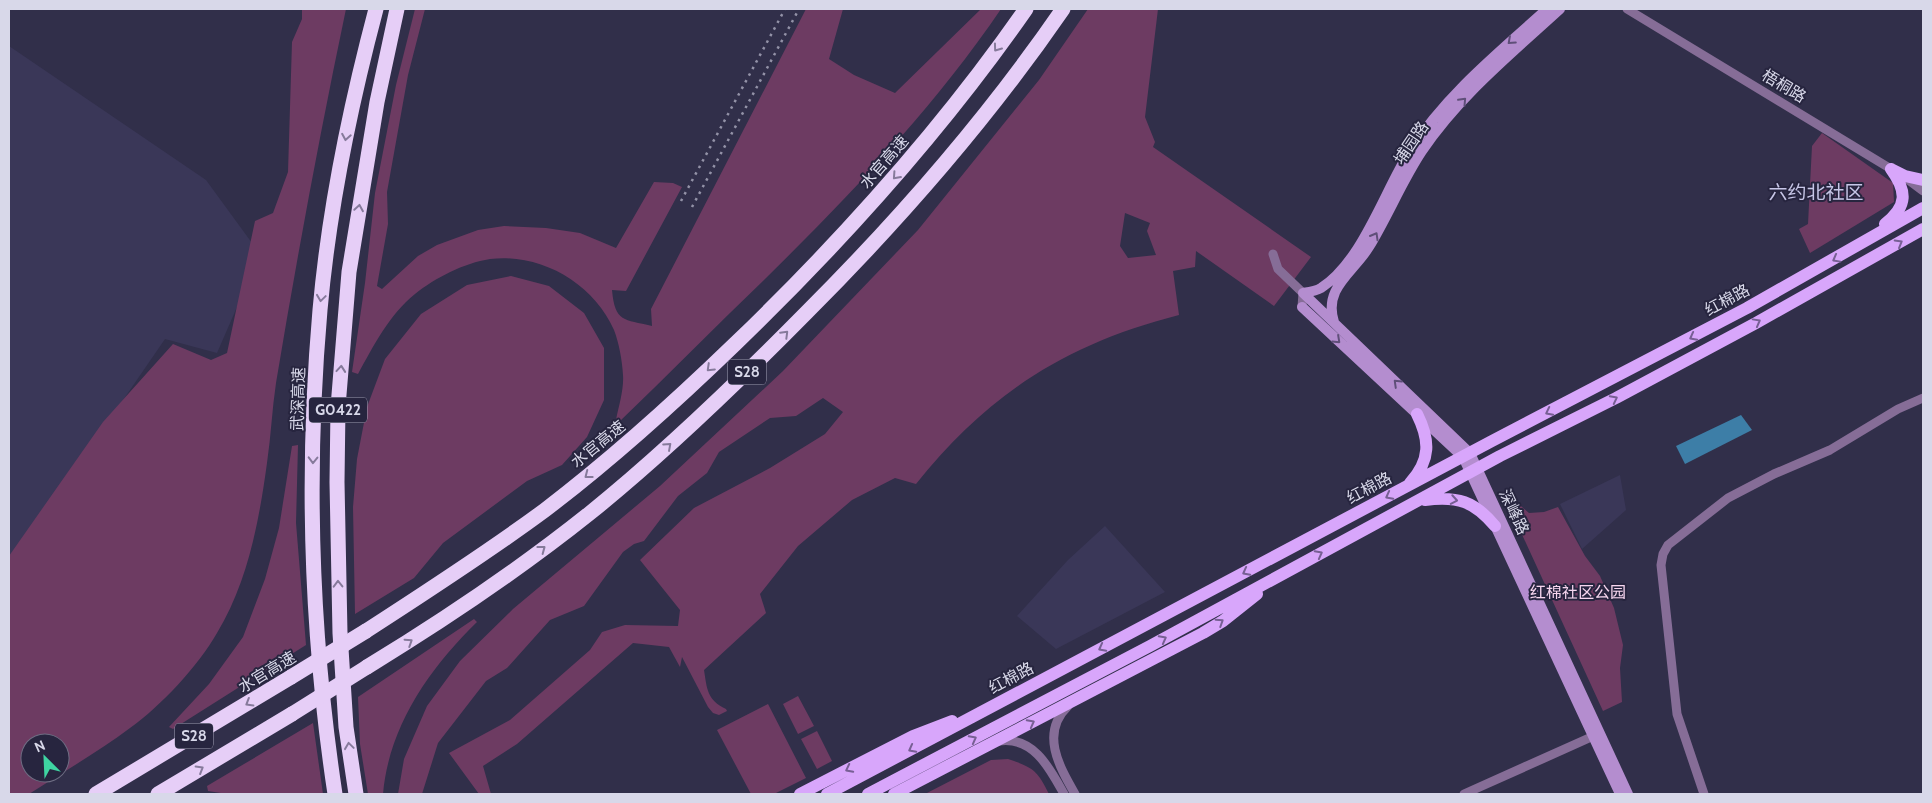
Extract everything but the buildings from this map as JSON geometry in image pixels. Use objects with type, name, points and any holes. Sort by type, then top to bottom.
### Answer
[{"type":"highway","points":[[355,89],[368,9]]},
{"type":"highway","name":"武深高速","points":[[335,794],[326,737],[314,558],[313,461],[315,380],[320,308],[333,213],[355,89],[376,9]]},
{"type":"highway","name":"G0422","points":[[356,794],[346,727],[340,633],[337,500],[338,407],[349,272],[377,102],[397,9]]},
{"type":"highway","name":"水官高速","points":[[96,794],[291,678],[478,558],[545,509],[640,434],[778,302],[902,170],[958,102],[1026,9]]},
{"type":"highway","name":"S28","points":[[158,794],[411,640],[529,560],[596,508],[714,404],[860,259],[922,192],[982,119],[1032,54],[1063,9]]},
{"type":"main road","points":[[1891,169],[1905,176],[1923,180]]},
{"type":"main road","points":[[1856,247],[1899,211],[1903,200],[1902,188],[1891,169]]},
{"type":"main road","name":"红棉路","points":[[827,794],[1407,486],[1721,322],[1923,208]]},
{"type":"main road","points":[[868,794],[1159,642],[1474,470],[1756,324],[1923,229]]},
{"type":"main road","points":[[1407,486],[1417,475],[1426,453],[1427,442],[1424,428],[1417,414]]},
{"type":"main road","points":[[1406,507],[1425,500],[1442,498],[1458,500],[1472,504],[1484,512],[1495,526]]},
{"type":"main road","points":[[894,794],[1216,625],[1242,607],[1276,578]]},
{"type":"main road","points":[[800,794],[913,736],[990,708]]},
{"type":"street","name":"埔园路","points":[[1303,293],[1320,289],[1349,260],[1360,244],[1410,152],[1434,118],[1463,86],[1547,9]]},
{"type":"street","name":"埔园路","points":[[1334,323],[1331,306],[1335,289],[1368,249],[1404,180],[1423,150],[1446,119],[1474,88],[1560,9]]},
{"type":"street","name":"梧桐路","points":[[1627,9],[1891,169],[1923,191]]},
{"type":"street","name":"深峰路","points":[[1273,254],[1278,269],[1466,455],[1596,735],[1620,794]]},
{"type":"street","name":"深峰路","points":[[1303,293],[1302,307],[1417,414],[1466,455]]},
{"type":"street","points":[[1704,794],[1677,714],[1661,565],[1663,554],[1668,545],[1728,498],[1774,474],[1830,450],[1898,409],[1923,398]]},
{"type":"street","name":"深峰路","points":[[1474,470],[1495,526],[1596,735],[1628,794]]},
{"type":"street","points":[[1075,794],[1059,766],[1054,742],[1055,729],[1060,717],[1066,707],[1078,698]]},
{"type":"street","points":[[1464,794],[1596,735]]},
{"type":"street","points":[[996,741],[1017,741],[1036,752],[1045,761],[1064,794]]},
{"type":"shaded area","points":[[9,46],[206,180],[260,254],[217,353],[165,339],[9,566]]},
{"type":"shaded area","points":[[1620,475],[1626,510],[1582,549],[1560,504]]},
{"type":"shaded area","points":[[1105,526],[1165,592],[1056,649],[1017,616],[1068,560]]},
{"type":"green space","points":[[302,9],[346,9],[284,336],[256,529],[237,593],[209,646],[178,685],[142,719],[106,745],[70,768],[70,733],[20,733],[20,783],[46,783],[29,794],[9,794],[9,556],[103,422],[173,344],[211,360],[227,353],[255,221],[273,213],[288,172],[292,42],[302,19]]},
{"type":"green space","points":[[415,9],[425,9],[408,75],[387,192],[388,224],[377,286],[382,289],[418,256],[437,245],[478,230],[504,226],[546,228],[580,233],[616,248],[654,182],[673,183],[682,187],[626,291],[612,290],[616,309],[623,318],[652,326],[651,309],[806,9],[843,9],[829,59],[854,75],[895,93],[981,9],[1001,9],[948,81],[860,183],[619,422],[616,420],[623,386],[622,363],[616,335],[605,313],[579,285],[546,266],[528,261],[509,258],[480,261],[450,272],[432,282],[415,294],[397,311],[358,374],[352,372],[365,283],[375,193],[396,85]]},
{"type":"green space","points":[[1088,9],[1158,9],[1145,117],[1155,142],[1153,147],[1311,257],[1274,306],[1196,251],[1195,267],[1173,271],[1179,315],[1100,341],[1065,357],[1032,376],[972,423],[916,484],[895,478],[852,500],[798,546],[760,594],[766,613],[704,670],[711,698],[727,711],[719,715],[713,713],[682,657],[680,667],[669,647],[633,643],[517,744],[483,766],[491,794],[479,794],[449,753],[510,720],[590,650],[602,632],[625,625],[678,626],[680,610],[640,560],[694,508],[770,468],[825,434],[843,412],[823,398],[796,416],[770,418],[719,452],[707,473],[678,496],[644,541],[634,544],[623,552],[584,606],[550,620],[507,668],[486,681],[438,743],[422,794],[398,794],[404,759],[427,706],[460,661],[513,609],[660,486],[783,371],[918,230],[1039,80]],"holes":[[[1125,213],[1150,223],[1147,231],[1156,255],[1128,258],[1120,246]]]},
{"type":"green space","points":[[1822,133],[1893,183],[1894,202],[1810,253],[1799,229],[1808,224],[1812,146]]},
{"type":"green space","points":[[511,276],[549,286],[584,313],[604,348],[604,400],[587,437],[562,465],[527,481],[443,543],[414,578],[355,614],[353,507],[357,459],[367,407],[385,359],[421,314],[467,285]]},
{"type":"green space","points":[[298,445],[296,523],[306,645],[173,729],[169,727],[209,684],[243,637],[265,579],[279,528],[292,446]]},
{"type":"green space","name":"红棉社区公园","points":[[1515,501],[1529,513],[1544,512],[1558,507],[1585,556],[1600,576],[1614,608],[1623,645],[1620,668],[1622,702],[1603,711],[1508,504]]},
{"type":"green space","points":[[474,619],[477,622],[443,659],[414,700],[393,745],[383,794],[368,794],[360,744],[358,697]]},
{"type":"green space","points":[[798,696],[814,726],[798,734],[783,704]]},
{"type":"green space","points":[[768,704],[806,778],[774,794],[751,794],[717,730]]},
{"type":"green space","points":[[313,723],[323,794],[227,794],[208,791],[207,786]]},
{"type":"green space","points":[[817,731],[832,761],[817,769],[801,739]]},
{"type":"green space","points":[[1008,759],[1034,771],[1049,794],[925,794],[991,760]]},
{"type":"water","points":[[1741,415],[1752,430],[1685,464],[1676,446]]},
{"type":"railway","points":[[681,201],[785,9]]},
{"type":"railway","points":[[692,207],[799,9]]},
{"type":"district","name":"六约北社区","points":[[1816,192]]}]
